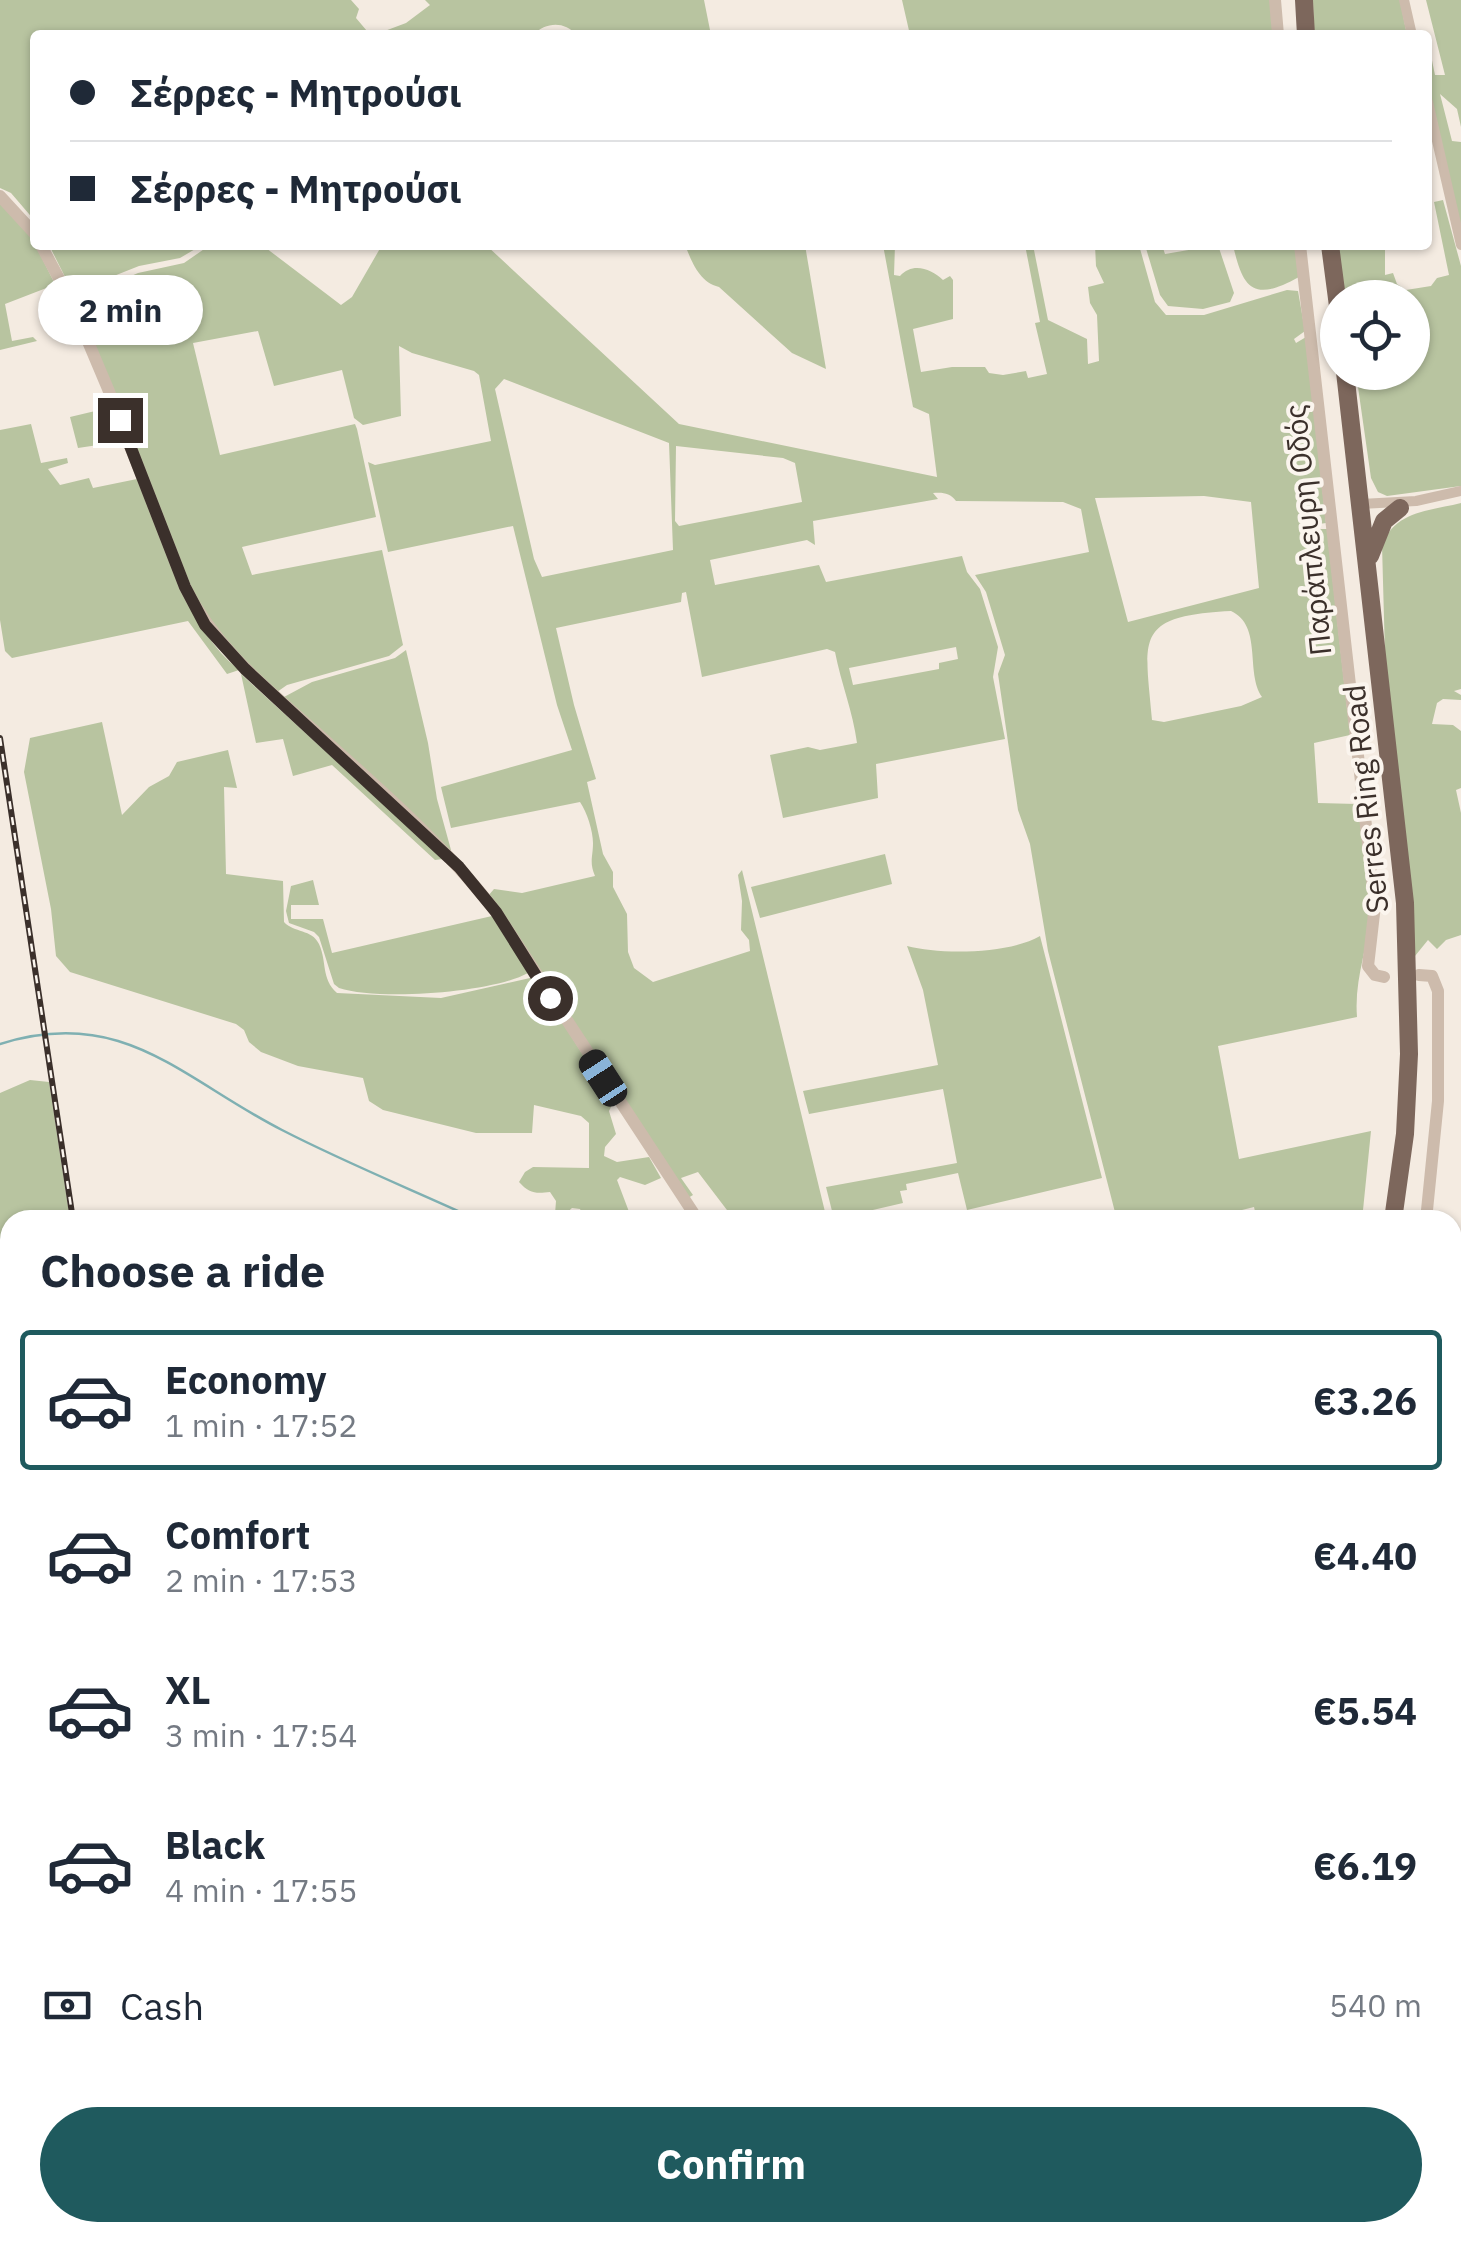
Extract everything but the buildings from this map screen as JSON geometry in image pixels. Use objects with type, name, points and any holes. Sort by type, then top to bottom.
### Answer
[{"type":"main road","points":[[1304,0],[1306,30]]},
{"type":"main road","points":[[1331,250],[1335,280]]},
{"type":"main road","name":"Serres Ring Road","points":[[1347,390],[1399,841],[1406,938],[1408,1070],[1394,1210]]},
{"type":"main road","points":[[1368,567],[1379,530],[1408,504]]},
{"type":"street","points":[[1276,0],[1278,30]]},
{"type":"street","points":[[1404,0],[1411,30]]},
{"type":"street","points":[[1432,119],[1461,245]]},
{"type":"street","points":[[0,196],[30,229]]},
{"type":"street","points":[[45,250],[70,298],[185,587],[205,625],[245,669],[386,796],[475,884],[691,1210]]},
{"type":"street","name":"Παράπλευρη Οδός","points":[[1301,250],[1375,904],[1368,966],[1375,975],[1384,977]]},
{"type":"street","points":[[1361,509],[1376,515],[1461,492]]},
{"type":"street","points":[[1361,509],[1408,504]]},
{"type":"street","points":[[1419,974],[1432,976],[1438,990],[1438,1101],[1427,1210]]},
{"type":"green space","points":[[0,0],[351,0],[359,9],[356,18],[366,30],[30,30],[30,215],[11,193],[0,188]]},
{"type":"green space","points":[[425,0],[704,0],[710,30],[570,30],[555,25],[541,30],[387,30],[406,23],[430,5]]},
{"type":"green space","points":[[902,0],[1271,0],[1273,30],[909,30]]},
{"type":"green space","points":[[1313,0],[1400,0],[1406,30],[1314,30]]},
{"type":"green space","points":[[1426,0],[1461,0],[1461,127],[1457,109],[1440,94],[1452,141],[1461,142],[1461,228],[1432,106],[1432,60],[1435,75],[1445,75]]},
{"type":"green space","points":[[1443,200],[1461,266],[1461,486],[1387,496],[1378,492],[1371,478],[1358,390],[1430,390],[1430,286],[1437,278],[1449,275],[1434,202]]},
{"type":"green space","points":[[0,201],[26,226],[30,250],[38,250],[57,288],[57,296],[55,299],[49,287],[5,304],[12,341],[33,337],[37,341],[0,350]]},
{"type":"green space","points":[[52,250],[194,250],[180,258],[139,266],[76,291]]},
{"type":"green space","points":[[203,250],[269,250],[341,305],[352,297],[379,250],[491,250],[679,424],[937,477],[929,414],[913,407],[884,250],[895,250],[894,275],[921,268],[943,280],[950,276],[953,280],[953,319],[913,329],[921,372],[985,367],[989,373],[1003,375],[1026,371],[1028,378],[1047,374],[1035,323],[1040,322],[1026,250],[1034,250],[1048,320],[1087,339],[1088,364],[1099,361],[1097,315],[1088,287],[1104,283],[1096,266],[1095,250],[1140,250],[1155,302],[1166,315],[1204,315],[1287,290],[1298,291],[1305,331],[1294,339],[1296,343],[1306,337],[1326,523],[1319,524],[1319,529],[1327,529],[1350,735],[1314,743],[1318,803],[1357,804],[1371,911],[1357,1017],[1218,1046],[1239,1159],[1371,1131],[1363,1210],[1114,1210],[1048,951],[1030,844],[1018,810],[998,674],[1005,655],[986,592],[975,575],[1089,552],[1081,509],[1063,502],[956,501],[940,493],[933,493],[938,499],[813,521],[815,545],[807,540],[710,560],[715,585],[819,565],[826,582],[962,556],[967,572],[980,589],[998,647],[993,677],[1005,739],[876,764],[878,798],[783,818],[770,755],[857,743],[835,652],[827,649],[702,677],[686,592],[682,593],[681,602],[556,628],[596,779],[587,782],[603,854],[627,914],[628,952],[634,968],[653,982],[750,951],[749,940],[741,930],[738,875],[742,870],[825,1210],[727,1210],[698,1172],[681,1178],[693,1195],[688,1198],[488,896],[494,889],[522,893],[595,876],[592,833],[580,802],[451,828],[441,787],[572,750],[557,705],[513,526],[388,552],[368,462],[375,465],[491,441],[479,375],[399,346],[401,416],[363,425],[354,418],[342,370],[274,386],[258,331],[193,343],[220,455],[355,424],[357,429],[376,517],[242,547],[252,575],[382,550],[403,645],[389,656],[287,685],[277,692],[223,641],[197,601],[78,305],[81,298],[138,273],[184,263]],"holes":[[[504,379],[669,443],[673,550],[542,577],[534,559],[495,389]],[[676,446],[783,458],[795,463],[802,502],[679,526],[675,521]],[[1204,496],[1251,502],[1259,588],[1128,622],[1095,498]],[[1231,611],[1241,618],[1250,638],[1254,675],[1262,697],[1241,706],[1164,722],[1152,720],[1148,669],[1152,637],[1161,626],[1199,614]],[[956,647],[958,659],[939,663],[939,669],[853,685],[849,668]]]},
{"type":"green space","points":[[687,250],[806,250],[826,369],[792,353],[697,270]]},
{"type":"green space","points":[[1146,250],[1164,250],[1165,254],[1220,250],[1234,293],[1230,302],[1203,309],[1168,306],[1160,295]]},
{"type":"green space","points":[[1234,250],[1296,250],[1299,277],[1284,285],[1261,290],[1246,281]]},
{"type":"green space","points":[[1339,250],[1385,250],[1385,275],[1393,273],[1396,280],[1343,280]]},
{"type":"green space","points":[[112,407],[123,438],[78,448],[70,417]]},
{"type":"green space","points":[[31,424],[41,463],[67,458],[68,463],[48,469],[60,485],[89,478],[93,488],[137,479],[190,604],[219,650],[239,670],[227,674],[188,621],[12,658],[5,651],[0,620],[0,430]]},
{"type":"green space","points":[[1461,503],[1461,689],[1454,691],[1461,695],[1461,700],[1443,699],[1437,703],[1432,724],[1453,725],[1461,731],[1461,788],[1456,790],[1461,813],[1461,935],[1446,940],[1437,949],[1428,940],[1415,956],[1385,655],[1382,545],[1404,519]]},
{"type":"green space","points":[[406,650],[451,850],[284,697],[312,682],[395,658]]},
{"type":"green space","points":[[241,674],[443,859],[435,860],[332,765],[293,776],[283,739],[256,743]]},
{"type":"green space","points":[[102,722],[122,815],[149,787],[169,776],[177,762],[228,750],[237,788],[224,787],[226,874],[283,881],[284,922],[316,939],[326,976],[337,993],[441,998],[530,978],[536,980],[613,1103],[609,1111],[616,1134],[605,1147],[604,1156],[617,1162],[649,1157],[661,1178],[645,1185],[620,1177],[617,1180],[628,1210],[555,1210],[556,1201],[550,1192],[533,1192],[519,1182],[533,1167],[589,1168],[589,1123],[581,1116],[534,1105],[532,1133],[476,1133],[383,1110],[369,1101],[363,1078],[298,1066],[261,1052],[236,1024],[70,972],[56,956],[51,909],[24,772],[30,738]]},
{"type":"green space","points":[[885,854],[892,884],[760,918],[751,887]]},
{"type":"green space","points":[[313,880],[319,905],[291,905],[291,919],[323,919],[332,953],[492,916],[528,973],[489,986],[435,993],[380,994],[339,988],[334,984],[319,937],[289,923],[286,911],[291,886]]},
{"type":"green space","points":[[1040,936],[1102,1178],[967,1210],[958,1173],[906,1184],[907,1190],[900,1191],[903,1203],[873,1210],[832,1210],[826,1187],[957,1163],[943,1089],[809,1114],[803,1091],[938,1065],[923,990],[907,946],[975,951]]},
{"type":"green space","points":[[30,1080],[49,1082],[68,1210],[0,1210],[0,1093]]},
{"type":"waterway","points":[[0,1044],[43,1034],[82,1034],[150,1053],[306,1142],[456,1210]]},
{"type":"railway","points":[[0,738],[71,1210]]},
{"type":"route","points":[[120,420],[185,587],[205,625],[245,669],[475,884],[550,998]]}]
